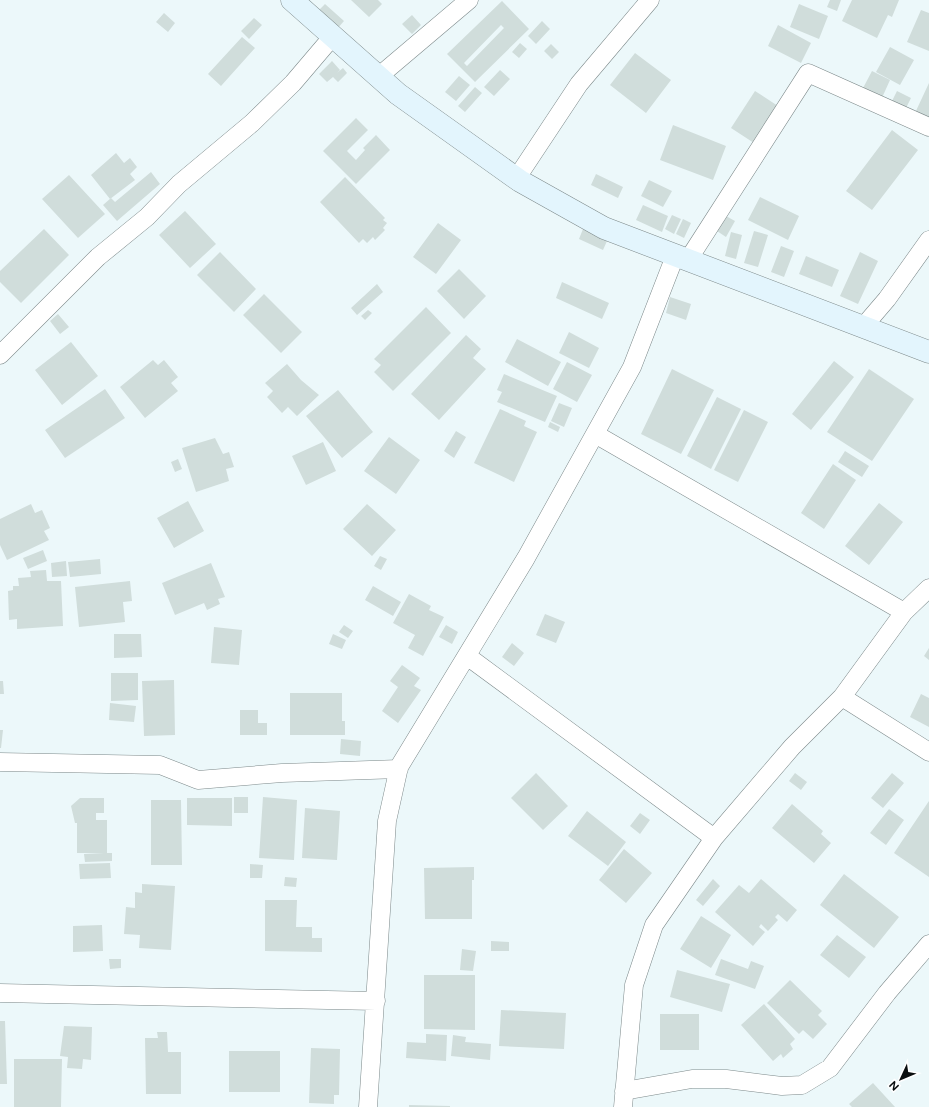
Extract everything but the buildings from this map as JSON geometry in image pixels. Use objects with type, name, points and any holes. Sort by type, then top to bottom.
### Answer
[{"type":"street","points":[[292,0],[398,94],[516,179],[604,228],[929,352]]},
{"type":"street","points":[[378,77],[469,0]]},
{"type":"street","points":[[516,179],[579,84],[650,0]]},
{"type":"street","points":[[0,355],[98,257],[146,217],[179,184],[252,123],[293,83],[333,36]]},
{"type":"street","points":[[368,1107],[388,821],[399,769],[526,558],[595,434],[632,367],[682,258],[808,73],[929,127]]},
{"type":"street","points":[[863,327],[887,299],[929,240]]},
{"type":"street","points":[[595,434],[904,612]]},
{"type":"street","points":[[929,588],[904,612],[842,697],[792,747],[714,838],[654,925],[634,984],[624,1099],[692,1079],[726,1079],[782,1086],[802,1085],[830,1068],[887,993],[929,944]]},
{"type":"street","points":[[467,656],[714,838]]},
{"type":"street","points":[[842,697],[929,752]]},
{"type":"street","points":[[0,762],[160,765],[198,780],[282,773],[399,769]]},
{"type":"street","points":[[0,994],[376,1001]]}]
